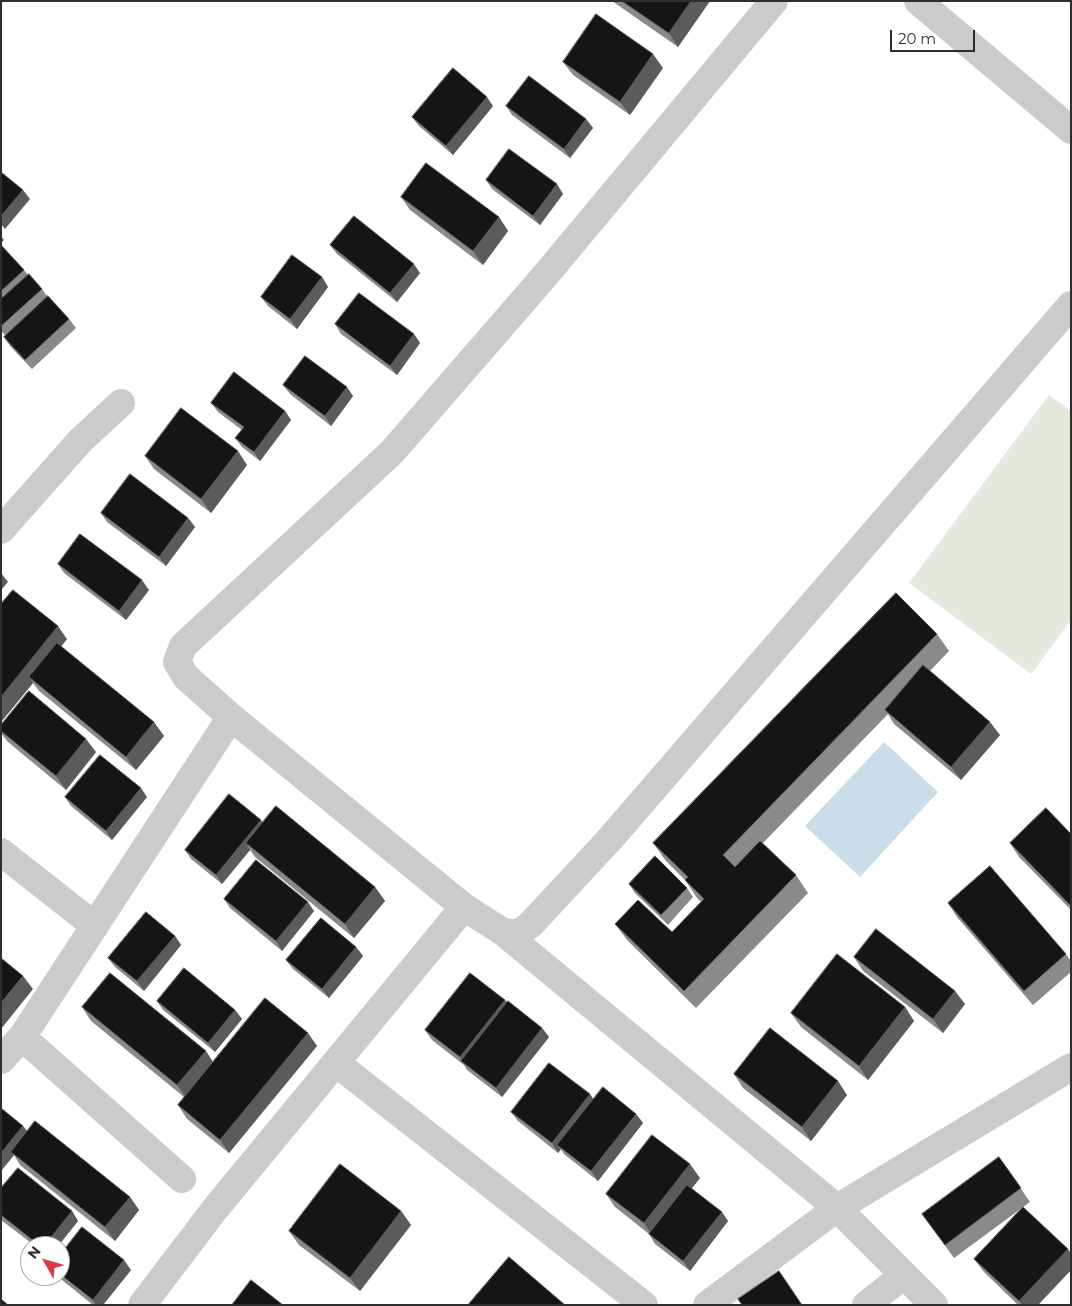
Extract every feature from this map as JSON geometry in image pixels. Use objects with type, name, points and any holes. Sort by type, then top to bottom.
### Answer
[{"type":"street","points":[[774,1],[543,278],[392,452],[183,646],[177,662],[186,678],[231,716],[464,907],[503,932],[837,1208],[934,1305]]},
{"type":"street","points":[[918,1],[1071,130]]},
{"type":"street","points":[[503,932],[518,934],[531,924],[610,839],[1071,305]]},
{"type":"street","points":[[1,530],[80,441],[121,403]]},
{"type":"street","points":[[1,1060],[22,1037],[231,716]]},
{"type":"street","points":[[1,852],[94,926]]},
{"type":"street","points":[[142,1305],[215,1209],[464,907]]},
{"type":"street","points":[[22,1037],[182,1179]]},
{"type":"street","points":[[336,1063],[644,1305]]},
{"type":"street","points":[[708,1305],[837,1208],[1071,1067]]},
{"type":"street","points":[[866,1305],[904,1275]]},
{"type":"shaded area","points":[[1049,395],[1071,411],[1071,620],[1031,674],[909,583]]},
{"type":"water","points":[[884,742],[938,792],[860,877],[805,826]]},
{"type":"building","points":[[622,1],[691,1],[669,33]]},
{"type":"building","points":[[596,14],[653,54],[620,102],[563,62]]},
{"type":"building","points":[[453,68],[487,97],[446,146],[412,117]]},
{"type":"building","points":[[529,76],[586,119],[564,149],[506,106]]},
{"type":"building","points":[[509,149],[557,184],[533,216],[486,180]]},
{"type":"building","points":[[426,163],[499,217],[473,251],[401,197]]},
{"type":"building","points":[[1,172],[23,190],[1,216]]},
{"type":"building","points":[[354,216],[414,264],[390,293],[330,245]]},
{"type":"building","points":[[1,245],[24,270],[1,291]]},
{"type":"building","points":[[292,255],[322,277],[290,319],[261,297]]},
{"type":"building","points":[[29,274],[42,289],[1,326],[1,299]]},
{"type":"building","points":[[359,293],[414,334],[390,366],[335,324]]},
{"type":"building","points":[[48,296],[69,319],[25,360],[4,337]]},
{"type":"building","points":[[305,356],[347,387],[325,416],[283,385]]},
{"type":"building","points":[[234,372],[285,411],[254,452],[235,438],[244,427],[211,403]]},
{"type":"building","points":[[181,408],[238,451],[201,499],[145,456]]},
{"type":"building","points":[[130,474],[188,518],[159,557],[101,513]]},
{"type":"building","points":[[80,534],[142,580],[119,611],[58,564]]},
{"type":"building","points":[[13,590],[58,626],[1,697],[1,604]]},
{"type":"building","points":[[896,593],[937,634],[723,855],[735,867],[760,841],[796,875],[684,991],[615,924],[638,900],[672,932],[704,899],[685,880],[688,877],[653,843]]},
{"type":"building","points":[[57,643],[154,722],[126,757],[29,677]]},
{"type":"building","points":[[923,665],[990,722],[951,767],[885,710]]},
{"type":"building","points":[[29,691],[86,739],[56,776],[1,731],[1,725]]},
{"type":"building","points":[[100,755],[141,788],[106,831],[65,797]]},
{"type":"building","points":[[229,794],[261,820],[216,875],[185,850]]},
{"type":"building","points":[[276,806],[375,887],[345,924],[246,843]]},
{"type":"building","points":[[1046,808],[1071,834],[1071,906],[1010,843]]},
{"type":"building","points":[[655,856],[687,888],[661,915],[629,884]]},
{"type":"building","points":[[256,860],[308,902],[276,941],[224,899]]},
{"type":"building","points":[[990,866],[1066,954],[1024,991],[948,903]]},
{"type":"building","points":[[146,912],[175,936],[137,981],[108,958]]},
{"type":"building","points":[[321,918],[356,947],[322,989],[286,960]]},
{"type":"building","points":[[876,929],[955,991],[933,1019],[854,957]]},
{"type":"building","points":[[837,954],[905,1007],[859,1066],[791,1013]]},
{"type":"building","points":[[1,958],[23,976],[1,1003]]},
{"type":"building","points":[[184,968],[235,1010],[208,1043],[157,1001]]},
{"type":"building","points":[[110,973],[206,1051],[177,1085],[82,1007]]},
{"type":"building","points":[[470,973],[505,1000],[460,1057],[425,1030]]},
{"type":"building","points":[[265,998],[308,1033],[220,1140],[178,1105]]},
{"type":"building","points":[[508,1001],[542,1028],[496,1088],[461,1061]]},
{"type":"building","points":[[770,1028],[838,1081],[802,1127],[734,1074]]},
{"type":"building","points":[[549,1063],[590,1094],[552,1143],[511,1112]]},
{"type":"building","points":[[603,1087],[636,1114],[591,1171],[557,1145]]},
{"type":"building","points":[[1,1108],[23,1126],[1,1153]]},
{"type":"building","points":[[35,1121],[130,1197],[105,1227],[11,1152]]},
{"type":"building","points":[[652,1135],[690,1164],[644,1223],[606,1194]]},
{"type":"building","points":[[999,1157],[1021,1188],[945,1245],[922,1214]]},
{"type":"building","points":[[340,1164],[401,1211],[350,1278],[289,1231]]},
{"type":"building","points":[[18,1168],[72,1211],[52,1236],[27,1236],[1,1215],[1,1188]]},
{"type":"building","points":[[687,1185],[722,1212],[683,1261],[649,1234]]},
{"type":"building","points":[[1023,1207],[1068,1249],[1019,1301],[974,1259]]},
{"type":"building","points":[[82,1227],[124,1260],[93,1300],[70,1282],[70,1242]]},
{"type":"building","points":[[509,1257],[565,1305],[468,1305]]},
{"type":"building","points":[[779,1271],[802,1305],[742,1305],[738,1299]]},
{"type":"building","points":[[251,1280],[283,1305],[232,1305]]},
{"type":"building","points":[[1,1299],[8,1305],[1,1305]]}]
